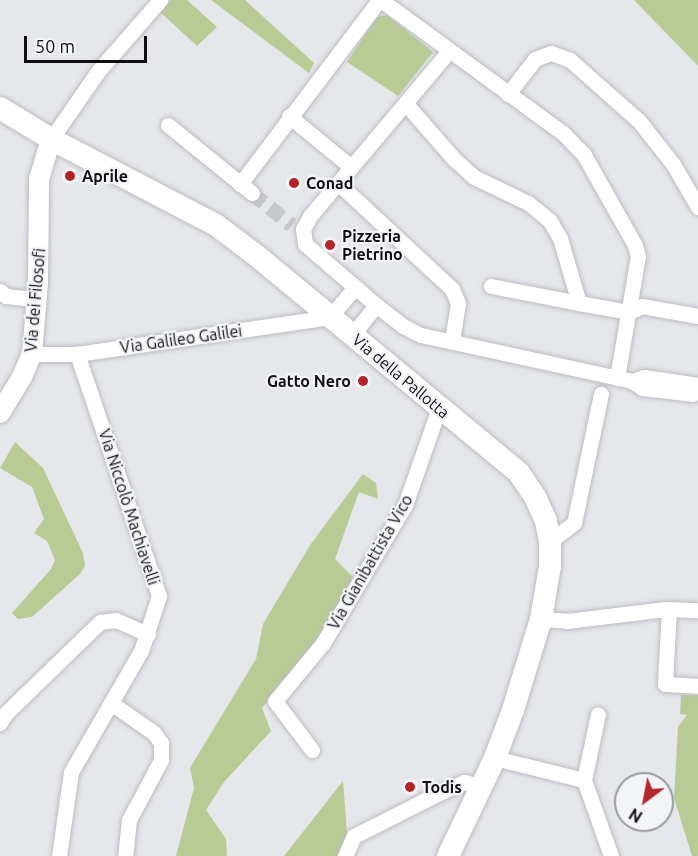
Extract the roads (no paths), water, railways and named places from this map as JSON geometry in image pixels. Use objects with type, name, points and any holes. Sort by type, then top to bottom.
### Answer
[{"type":"main road","name":"Via della Pallotta","points":[[0,108],[51,139],[216,225],[519,473],[535,497],[546,521],[550,541],[550,566],[541,620],[513,710],[495,758],[448,856]]},
{"type":"street","points":[[51,139],[99,70],[160,0]]},
{"type":"street","points":[[168,125],[246,189],[289,117],[380,0],[574,143],[584,155],[635,245],[638,266],[629,312],[624,380]]},
{"type":"street","points":[[449,51],[310,216],[298,227],[309,250],[376,305],[412,331],[624,380],[642,388],[692,394],[698,391]]},
{"type":"street","points":[[508,94],[535,58],[551,53],[570,60],[639,121],[673,164],[698,207]]},
{"type":"street","points":[[406,104],[454,159],[474,177],[528,203],[550,221],[560,238],[579,303]]},
{"type":"street","points":[[289,117],[351,167]]},
{"type":"street","name":"Via dei Filosofi","points":[[0,413],[22,377],[32,354],[37,299],[39,179],[51,139]]},
{"type":"street","points":[[338,183],[452,289],[458,303],[453,342]]},
{"type":"street","points":[[491,286],[629,312],[642,306],[698,316]]},
{"type":"street","points":[[330,317],[355,287]]},
{"type":"street","points":[[0,291],[6,296],[37,299]]},
{"type":"street","points":[[352,335],[376,305]]},
{"type":"street","name":"Via Galileo Galilei","points":[[32,354],[77,354],[330,317]]},
{"type":"street","name":"Via Niccolò Machiavelli","points":[[59,856],[70,772],[141,651],[159,596],[77,354]]},
{"type":"street","points":[[624,380],[644,377],[698,386]]},
{"type":"street","points":[[550,541],[574,523],[601,394]]},
{"type":"street","name":"Via Gianibattista Vico","points":[[312,750],[274,701],[323,643],[405,505],[439,408]]},
{"type":"street","points":[[541,620],[567,621],[669,609],[698,610]]},
{"type":"street","points":[[669,609],[665,684],[698,686]]},
{"type":"street","points":[[0,723],[6,713],[100,622],[116,620],[148,634]]},
{"type":"street","points":[[111,703],[153,733],[161,743],[161,760],[129,820],[125,856]]},
{"type":"street","points":[[598,714],[584,780],[611,856]]},
{"type":"street","points":[[495,758],[584,780]]},
{"type":"street","points":[[345,856],[354,836],[464,782],[482,786]]},
{"type":"tunnel","points":[[252,193],[292,225]]},
{"type":"place","name":"Aprile","points":[[70,176]]},
{"type":"place","name":"Conad","points":[[294,183]]},
{"type":"place","name":"Pizzeria Pietrino","points":[[330,245]]},
{"type":"place","name":"Gatto Nero","points":[[363,381]]},
{"type":"place","name":"Todis","points":[[410,787]]}]
